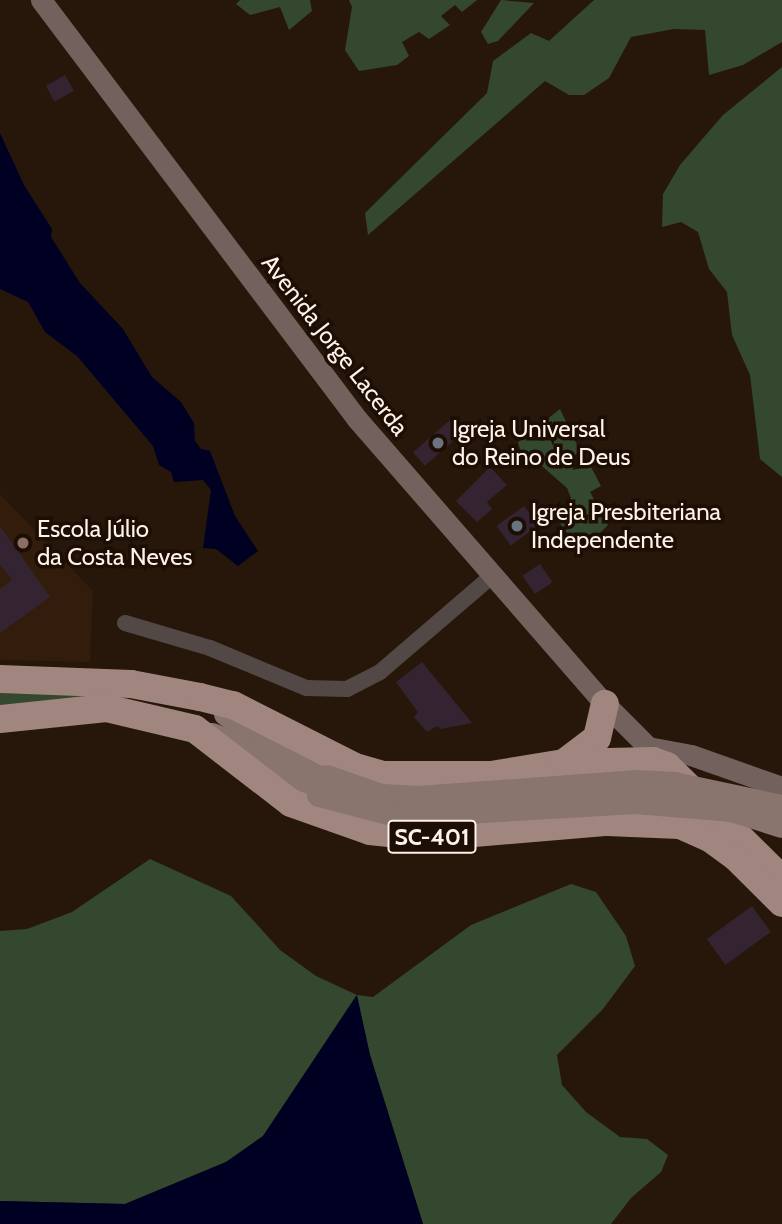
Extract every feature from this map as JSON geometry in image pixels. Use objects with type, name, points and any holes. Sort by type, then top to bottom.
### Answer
[{"type":"highway","points":[[0,679],[131,684],[233,705],[355,767],[383,775],[491,775],[564,763],[653,761],[657,757],[782,879]]},
{"type":"highway","points":[[564,763],[597,738],[605,704]]},
{"type":"highway","name":"SC-401","points":[[0,719],[107,708],[195,729],[291,803],[370,831],[454,836],[607,822],[680,825],[698,832],[736,857],[782,903]]},
{"type":"main road","name":"Avenida Jorge Lacerda","points":[[41,0],[349,408],[492,576],[605,704],[657,757]]},
{"type":"main road","points":[[200,697],[323,786],[383,796],[419,798],[637,782],[674,784],[782,807]]},
{"type":"main road","points":[[195,729],[246,749],[323,786],[400,816],[636,802],[732,810],[782,826]]},
{"type":"main road","points":[[657,757],[691,755],[782,787]]},
{"type":"street","points":[[124,623],[210,648],[306,688],[347,690],[380,672],[492,576]]},
{"type":"shaded area","name":"Escola Júlio da Costa Neves","points":[[0,494],[93,591],[90,662],[0,660]]},
{"type":"green space","points":[[240,0],[310,0],[312,11],[289,30],[280,7],[250,15],[236,4]]},
{"type":"green space","points":[[349,0],[477,0],[462,12],[455,5],[441,16],[450,25],[429,39],[419,32],[402,42],[409,56],[397,65],[359,71],[345,50],[352,7]]},
{"type":"green space","points":[[501,0],[534,3],[498,41],[488,44],[481,32]]},
{"type":"green space","points":[[594,0],[782,0],[782,42],[743,65],[709,75],[705,30],[674,29],[631,37],[609,78],[584,95],[569,95],[545,81],[368,235],[365,213],[487,93],[493,61],[531,33],[549,41]]},
{"type":"green space","points":[[782,67],[782,477],[760,459],[750,375],[732,335],[727,292],[709,269],[698,232],[681,222],[662,227],[663,194],[680,165],[723,115]]},
{"type":"green space","points":[[560,409],[580,451],[572,458],[573,470],[590,465],[601,486],[590,492],[608,525],[594,539],[576,545],[554,515],[555,509],[566,507],[571,498],[567,488],[542,466],[522,458],[518,442]]},
{"type":"green space","points":[[0,693],[102,694],[0,712]]},
{"type":"green space","points":[[150,859],[231,896],[280,950],[316,976],[357,995],[373,997],[471,925],[571,884],[596,892],[626,936],[635,966],[603,1009],[557,1055],[562,1085],[586,1112],[620,1137],[647,1139],[668,1155],[661,1172],[631,1198],[611,1224],[423,1224],[370,1055],[356,996],[263,1136],[226,1162],[125,1204],[0,1201],[0,931],[27,929],[72,912]]},
{"type":"water","points":[[0,133],[24,185],[52,229],[51,237],[80,283],[123,329],[152,377],[181,402],[194,423],[195,441],[201,449],[210,451],[235,516],[258,551],[238,566],[216,549],[203,548],[211,490],[203,480],[174,482],[171,472],[159,465],[153,446],[77,356],[45,332],[28,302],[0,289]]},
{"type":"water","points":[[357,995],[370,1055],[423,1224],[0,1224],[0,1201],[125,1204],[226,1162],[263,1136]]},
{"type":"building","points":[[65,75],[74,91],[54,101],[46,86]]},
{"type":"building","name":"Igreja Universal do Reino de Deus","points":[[450,420],[462,434],[425,466],[413,452]]},
{"type":"building","points":[[490,467],[507,485],[487,502],[492,509],[477,522],[456,501]]},
{"type":"building","name":"Igreja Presbiteriana Independente","points":[[524,506],[538,525],[511,545],[496,526]]},
{"type":"building","points":[[0,526],[50,597],[0,633],[0,589],[12,580],[0,564]]},
{"type":"building","points":[[540,564],[552,582],[535,594],[523,576]]},
{"type":"building","points":[[422,662],[472,723],[441,729],[437,726],[427,732],[414,717],[418,712],[396,682]]},
{"type":"building","points":[[752,906],[771,932],[726,965],[707,939]]},
{"type":"place","name":"Igreja Universal do Reino de Deus","points":[[438,443]]},
{"type":"place","name":"Igreja Presbiteriana Independente","points":[[517,526]]},
{"type":"place","name":"Escola Júlio da Costa Neves","points":[[23,543]]}]
